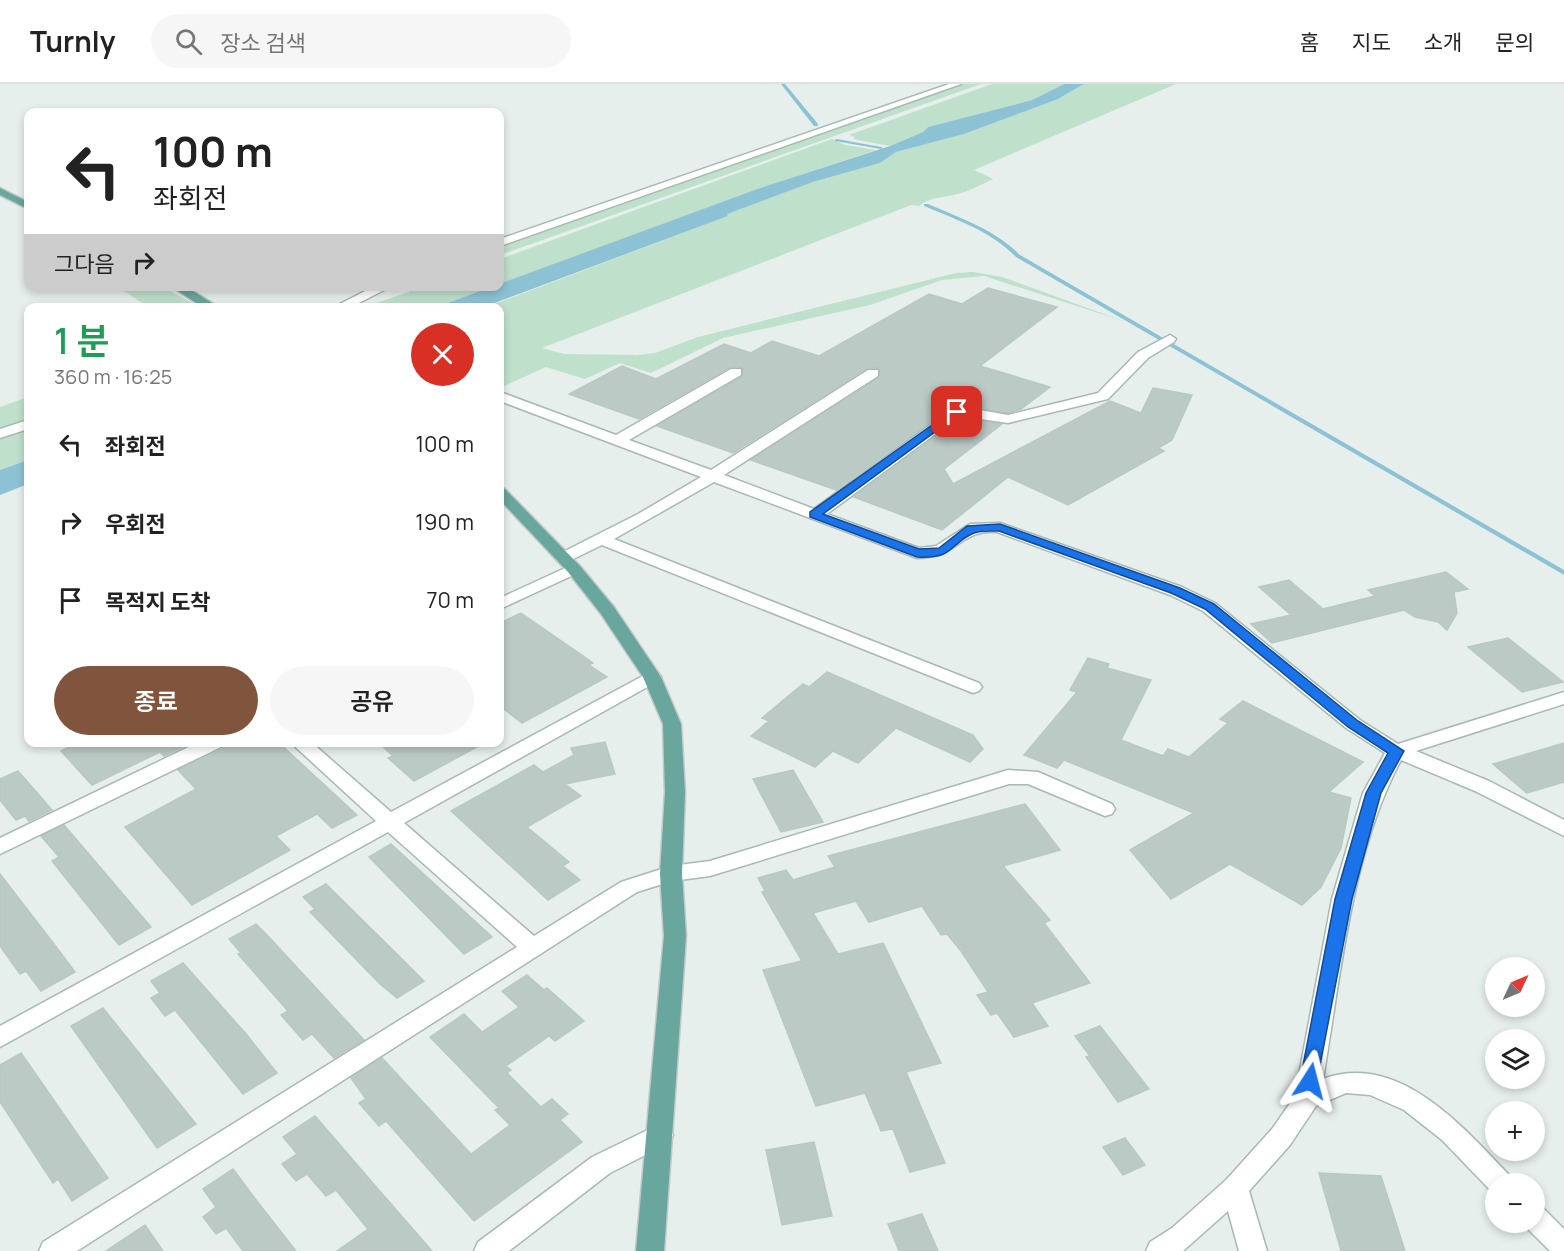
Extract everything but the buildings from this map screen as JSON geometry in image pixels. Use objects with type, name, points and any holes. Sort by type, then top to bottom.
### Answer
[{"type":"main road","points":[[0,191],[24,204]]},
{"type":"main road","points":[[185,291],[205,303]]},
{"type":"main road","points":[[504,496],[569,564],[608,611],[652,677],[672,724],[675,792],[671,874],[675,936],[650,1251]]},
{"type":"street","points":[[504,242],[957,84]]},
{"type":"street","points":[[349,303],[375,291]]},
{"type":"street","points":[[815,514],[957,412],[969,411],[1008,420],[1103,396],[1143,356],[1165,342]]},
{"type":"street","points":[[616,441],[736,372]]},
{"type":"street","points":[[504,602],[711,476],[873,373]]},
{"type":"street","points":[[504,398],[917,553],[933,554],[943,550],[972,529],[1000,528],[1176,591],[1209,607],[1353,724],[1396,751],[1451,771],[1528,808],[1564,829]]},
{"type":"street","points":[[0,434],[24,425]]},
{"type":"street","points":[[603,540],[973,687]]},
{"type":"street","points":[[0,1037],[652,677]]},
{"type":"street","points":[[1161,1251],[1200,1222],[1235,1188],[1281,1137],[1307,1099],[1343,899],[1373,793],[1396,751],[1564,698]]},
{"type":"street","points":[[0,847],[206,747]]},
{"type":"street","points":[[305,747],[531,946]]},
{"type":"street","points":[[53,1251],[531,946],[629,887],[671,874],[710,868],[1008,777],[1031,777],[1105,809]]},
{"type":"street","points":[[1307,1099],[1344,1083],[1390,1089],[1437,1119],[1490,1173]]},
{"type":"street","points":[[488,1251],[601,1165],[660,1135]]},
{"type":"street","points":[[1235,1188],[1253,1251]]},
{"type":"street","points":[[1545,1228],[1564,1247]]},
{"type":"green space","points":[[963,84],[981,84],[504,254],[504,243]]},
{"type":"green space","points":[[992,84],[1064,84],[1032,100],[928,127],[923,132],[890,146],[853,139],[855,137],[849,135]]},
{"type":"green space","points":[[1084,84],[1176,84],[974,170],[993,179],[969,190],[934,199],[919,206],[911,205],[542,348],[564,354],[638,355],[655,353],[698,337],[956,273],[973,272],[1002,277],[1126,322],[984,276],[942,280],[870,305],[723,338],[651,373],[620,363],[585,379],[546,367],[504,386],[504,303],[497,303],[813,182],[880,163],[896,152],[964,134],[1058,99]]},
{"type":"green space","points":[[832,139],[845,145],[876,150],[760,188],[504,284],[504,258]]},
{"type":"green space","points":[[124,291],[170,291],[193,303],[142,303]]},
{"type":"green space","points":[[411,291],[483,291],[449,303],[377,303]]},
{"type":"green space","points":[[24,398],[24,420],[0,429],[0,407]]},
{"type":"green space","points":[[24,429],[24,461],[0,470],[0,438]]},
{"type":"water","points":[[1064,84],[1084,84],[1058,99],[964,134],[896,152],[880,163],[813,182],[495,303],[448,303],[480,291],[504,291],[504,282],[760,188],[890,146],[923,132],[928,127],[1032,100]]},
{"type":"water","points":[[24,461],[24,486],[0,495],[0,470]]},
{"type":"waterway","points":[[783,84],[816,125]]},
{"type":"waterway","points":[[837,140],[881,148]]},
{"type":"waterway","points":[[926,205],[987,232],[999,239],[1018,256],[1564,573]]},
{"type":"route","points":[[957,412],[815,514],[917,553],[933,554],[943,550],[972,529],[985,526],[1000,528],[1176,591],[1209,607],[1353,724],[1396,751],[1373,793],[1343,899],[1310,1081]]}]
